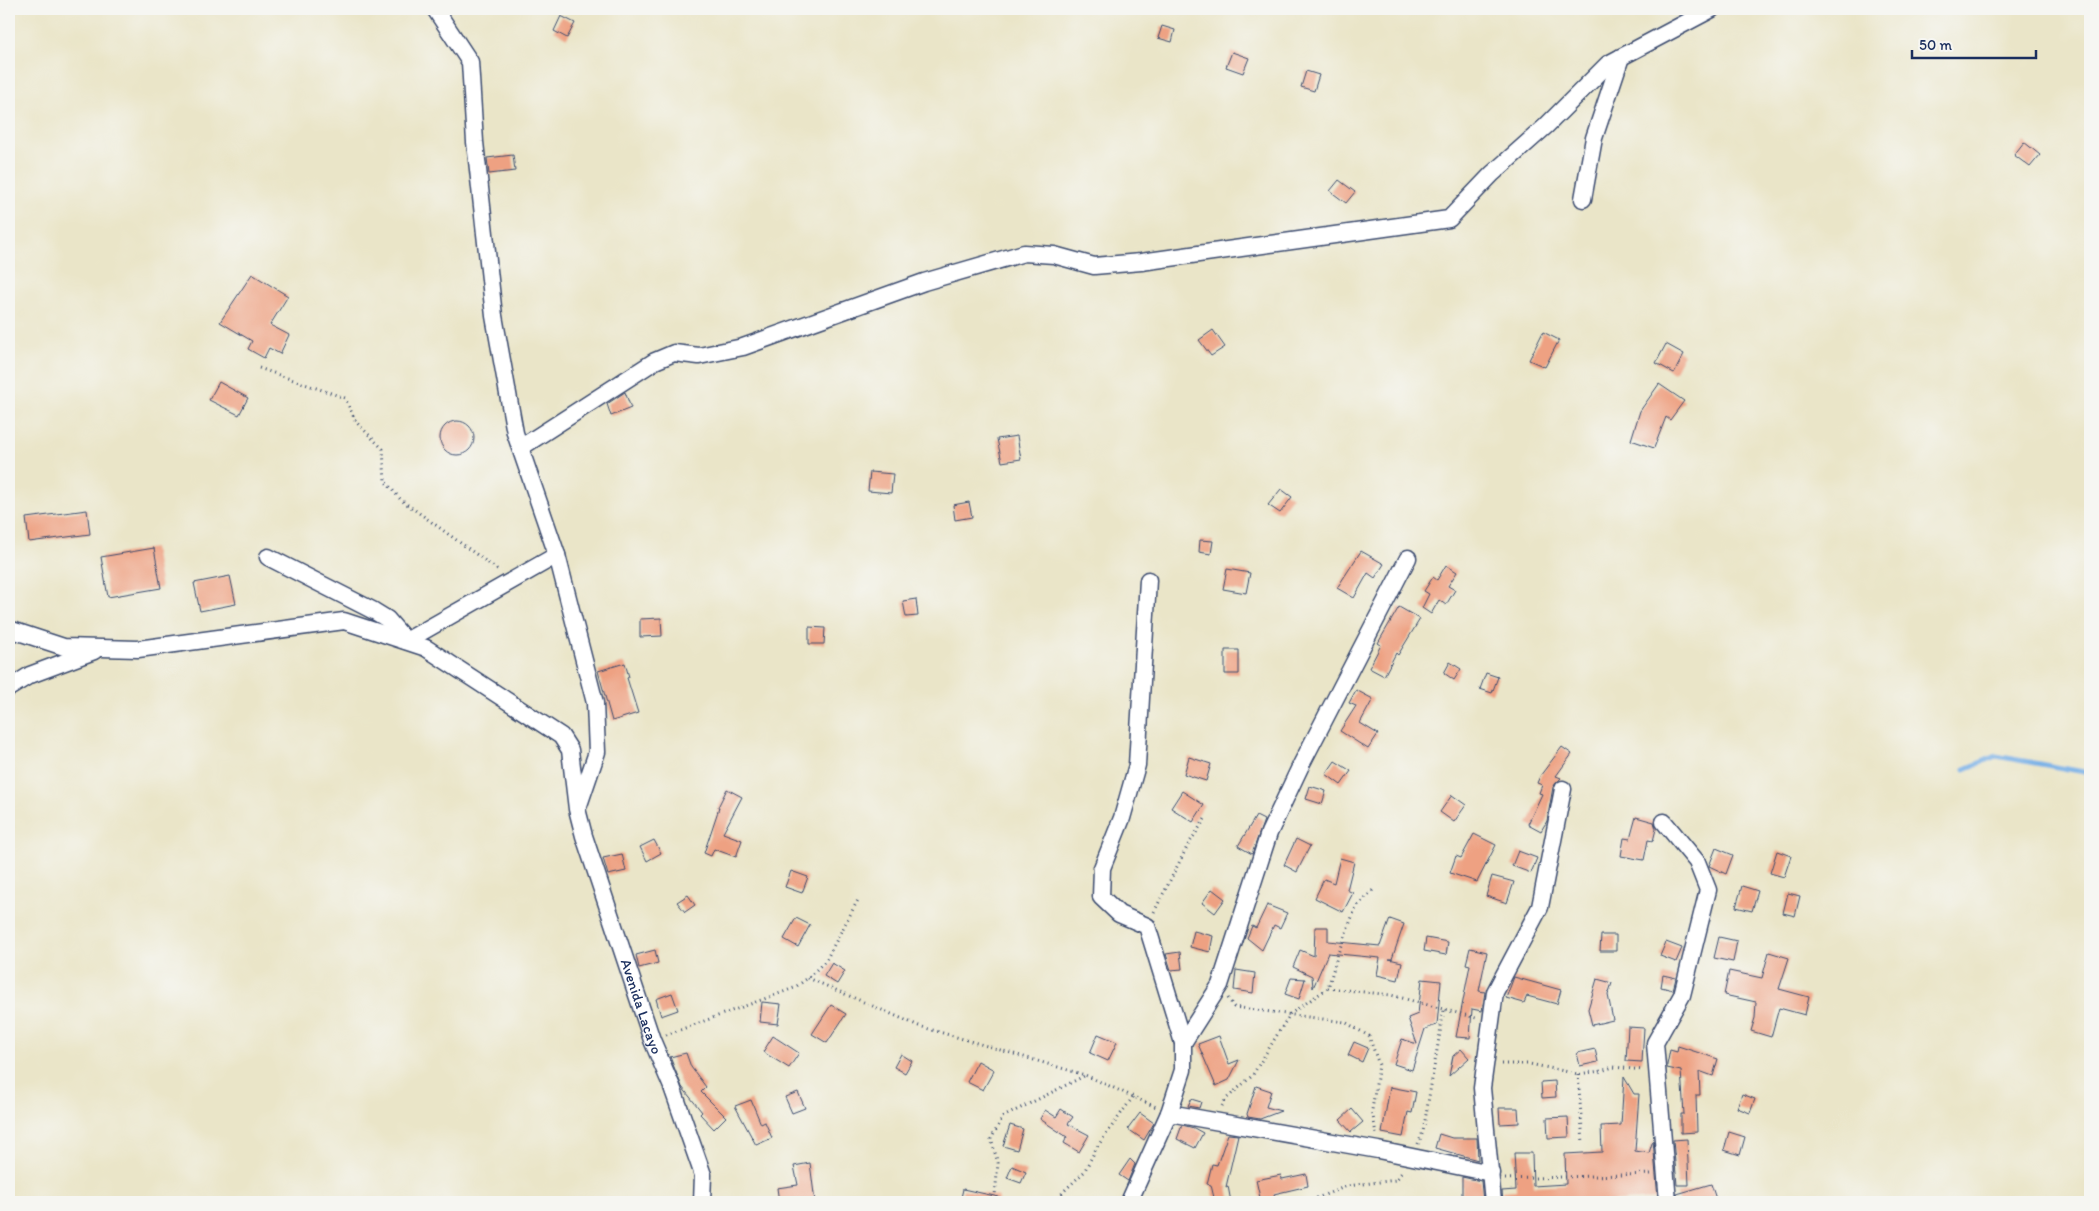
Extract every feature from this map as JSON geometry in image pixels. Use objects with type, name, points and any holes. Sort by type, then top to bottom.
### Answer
[{"type":"street","points":[[435,9],[470,62],[476,142],[494,316],[515,432],[558,555],[595,703],[597,752],[577,809]]},
{"type":"street","points":[[520,448],[655,361],[674,353],[699,356],[743,347],[924,282],[1024,253],[1054,255],[1094,266],[1141,262],[1449,219],[1492,174],[1546,126],[1608,64],[1712,9]]},
{"type":"street","points":[[1583,200],[1594,138],[1620,57]]},
{"type":"street","points":[[268,557],[374,610],[387,618],[406,641],[558,555]]},
{"type":"street","points":[[1183,1043],[1220,985],[1269,833],[1302,763],[1408,558]]},
{"type":"street","points":[[1129,1202],[1169,1113],[1183,1070],[1183,1043],[1147,926],[1119,914],[1101,898],[1102,868],[1122,818],[1137,765],[1148,580]]},
{"type":"street","name":"Avenida Lacayo","points":[[9,629],[64,647],[138,648],[344,621],[426,648],[561,736],[570,750],[577,809],[584,836],[652,1040],[672,1087],[703,1175],[702,1202]]},
{"type":"street","points":[[9,688],[30,675],[102,648]]},
{"type":"street","points":[[1493,1202],[1482,1088],[1495,992],[1540,907],[1563,789]]},
{"type":"street","points":[[1664,822],[1698,862],[1708,890],[1682,995],[1655,1044],[1668,1202]]},
{"type":"street","points":[[1169,1113],[1378,1150],[1491,1176]]},
{"type":"path","points":[[259,368],[345,398],[356,422],[383,449],[385,482],[401,500],[513,580]]},
{"type":"path","points":[[1147,926],[1167,884],[1205,819]]},
{"type":"path","points":[[1212,1122],[1226,1099],[1252,1076],[1290,1014],[1328,988],[1338,953],[1356,907],[1374,889]]},
{"type":"path","points":[[652,1040],[794,988],[808,978],[826,960],[859,898]]},
{"type":"path","points":[[808,978],[919,1026],[1085,1075],[1169,1113]]},
{"type":"path","points":[[1220,985],[1234,1007],[1345,1022],[1369,1036],[1379,1065],[1372,1110],[1378,1150]]},
{"type":"path","points":[[1328,988],[1391,994],[1491,1022]]},
{"type":"path","points":[[1307,1202],[1346,1186],[1396,1180],[1413,1157],[1423,1132],[1444,1009]]},
{"type":"path","points":[[1485,1064],[1530,1064],[1578,1074],[1613,1067],[1657,1073]]},
{"type":"path","points":[[1578,1074],[1583,1143]]},
{"type":"path","points":[[999,1202],[995,1196],[998,1163],[991,1140],[1003,1117],[1085,1075]]},
{"type":"path","points":[[1056,1202],[1063,1192],[1084,1172],[1133,1097]]},
{"type":"path","points":[[1491,1176],[1665,1174]]},
{"type":"building","points":[[561,16],[575,23],[567,38],[554,31]]},
{"type":"building","points":[[1162,26],[1175,30],[1172,42],[1158,38]]},
{"type":"building","points":[[1232,52],[1249,58],[1243,73],[1226,67]]},
{"type":"building","points":[[1306,71],[1319,75],[1314,91],[1301,87]]},
{"type":"building","points":[[2024,142],[2040,155],[2030,167],[2014,155]]},
{"type":"building","points":[[513,155],[515,171],[489,174],[487,158]]},
{"type":"building","points":[[1339,180],[1355,192],[1346,203],[1330,191]]},
{"type":"building","points":[[252,274],[288,296],[270,325],[289,335],[280,354],[269,348],[264,358],[248,349],[252,341],[220,322]]},
{"type":"building","points":[[1213,330],[1225,347],[1211,356],[1199,340]]},
{"type":"building","points":[[1543,332],[1559,340],[1545,367],[1529,360]]},
{"type":"building","points":[[1666,344],[1684,354],[1674,373],[1656,363]]},
{"type":"building","points":[[219,382],[248,398],[239,415],[209,400]]},
{"type":"building","points":[[1659,384],[1684,401],[1670,420],[1666,417],[1654,448],[1631,440],[1640,411]]},
{"type":"building","points":[[625,392],[631,408],[611,416],[607,404]]},
{"type":"building","points":[[457,421],[464,422],[469,426],[473,431],[473,445],[469,450],[464,454],[457,455],[450,454],[445,450],[441,445],[440,438],[441,431],[445,426],[450,422]]},
{"type":"building","points":[[1017,436],[1021,459],[1002,462],[997,439]]},
{"type":"building","points":[[870,472],[893,474],[891,493],[868,491]]},
{"type":"building","points":[[1281,489],[1292,497],[1280,513],[1268,505]]},
{"type":"building","points":[[969,502],[972,517],[955,520],[953,505]]},
{"type":"building","points":[[87,510],[90,534],[29,542],[26,518]]},
{"type":"building","points":[[1200,540],[1213,541],[1211,554],[1199,552]]},
{"type":"building","points":[[154,548],[161,588],[108,597],[101,557]]},
{"type":"building","points":[[1361,551],[1384,564],[1375,578],[1368,573],[1354,598],[1337,588]]},
{"type":"building","points":[[1446,565],[1457,572],[1448,586],[1455,590],[1446,605],[1439,600],[1431,614],[1422,608],[1429,594],[1424,591],[1433,577],[1437,580]]},
{"type":"building","points":[[1227,569],[1250,573],[1246,593],[1223,589]]},
{"type":"building","points":[[230,576],[236,604],[200,611],[194,583]]},
{"type":"building","points":[[916,599],[918,616],[906,617],[903,601]]},
{"type":"building","points":[[1399,607],[1420,619],[1398,655],[1396,653],[1384,676],[1369,668],[1381,645],[1378,643]]},
{"type":"building","points":[[661,618],[662,636],[640,637],[640,619]]},
{"type":"building","points":[[809,627],[825,628],[824,644],[809,644]]},
{"type":"building","points":[[1225,650],[1239,650],[1239,674],[1225,674]]},
{"type":"building","points":[[1450,662],[1461,669],[1454,680],[1444,673]]},
{"type":"building","points":[[625,663],[629,677],[627,678],[638,713],[612,721],[598,671]]},
{"type":"building","points":[[1486,673],[1498,677],[1492,693],[1480,689]]},
{"type":"building","points":[[1356,690],[1373,699],[1360,723],[1378,734],[1368,749],[1340,731],[1356,706],[1349,703]]},
{"type":"building","points":[[1562,747],[1572,754],[1556,776],[1561,778],[1553,787],[1547,821],[1541,831],[1528,824],[1542,794],[1539,793],[1542,785],[1537,783],[1540,776]]},
{"type":"building","points":[[1189,757],[1211,764],[1206,781],[1184,774]]},
{"type":"building","points":[[1335,761],[1351,771],[1341,785],[1326,774]]},
{"type":"building","points":[[1310,786],[1326,791],[1322,804],[1306,799]]},
{"type":"building","points":[[727,789],[742,797],[723,833],[742,840],[736,857],[714,849],[711,856],[704,853],[718,807]]},
{"type":"building","points":[[1182,791],[1204,805],[1193,822],[1171,808]]},
{"type":"building","points":[[1452,795],[1466,805],[1454,822],[1440,812]]},
{"type":"building","points":[[1256,816],[1264,820],[1252,854],[1238,846]]},
{"type":"building","points":[[1636,817],[1654,822],[1656,829],[1653,841],[1648,840],[1644,860],[1621,856],[1624,838],[1630,839]]},
{"type":"building","points":[[1474,834],[1496,845],[1477,882],[1450,873],[1456,856],[1461,858]]},
{"type":"building","points":[[1296,839],[1310,846],[1297,872],[1284,865]]},
{"type":"building","points":[[654,840],[661,853],[647,861],[640,847]]},
{"type":"building","points":[[1716,848],[1733,855],[1726,874],[1709,866]]},
{"type":"building","points":[[1518,851],[1537,858],[1531,873],[1512,866]]},
{"type":"building","points":[[1777,851],[1791,856],[1784,877],[1770,873]]},
{"type":"building","points":[[622,854],[626,871],[608,875],[603,858]]},
{"type":"building","points":[[1340,858],[1354,862],[1347,890],[1353,893],[1343,912],[1315,898],[1324,879],[1334,883]]},
{"type":"building","points":[[791,871],[808,877],[802,893],[785,887]]},
{"type":"building","points":[[1492,876],[1514,882],[1507,903],[1486,896]]},
{"type":"building","points":[[1742,886],[1758,891],[1752,911],[1736,907]]},
{"type":"building","points":[[1212,889],[1225,899],[1215,913],[1202,903]]},
{"type":"building","points":[[1788,893],[1800,896],[1795,916],[1783,913]]},
{"type":"building","points":[[688,895],[695,905],[685,912],[677,902]]},
{"type":"building","points":[[1267,905],[1287,913],[1280,928],[1274,925],[1262,950],[1247,938],[1252,926],[1256,928]]},
{"type":"building","points":[[796,918],[810,925],[798,947],[784,939]]},
{"type":"building","points":[[1390,919],[1404,924],[1392,959],[1389,959],[1402,962],[1398,980],[1377,975],[1380,958],[1328,953],[1313,988],[1312,976],[1293,967],[1300,950],[1314,956],[1315,927],[1328,927],[1328,941],[1380,946]]},
{"type":"building","points":[[1194,931],[1213,936],[1210,952],[1190,947]]},
{"type":"building","points":[[1601,935],[1616,935],[1616,951],[1600,951]]},
{"type":"building","points":[[1719,937],[1737,941],[1733,962],[1714,958]]},
{"type":"building","points":[[1426,938],[1448,942],[1446,955],[1424,951]]},
{"type":"building","points":[[1666,942],[1682,948],[1676,962],[1660,956]]},
{"type":"building","points":[[1470,948],[1487,952],[1479,991],[1485,992],[1482,1011],[1472,1009],[1470,1038],[1456,1037],[1470,965],[1466,964]]},
{"type":"building","points":[[655,950],[658,963],[639,968],[636,955]]},
{"type":"building","points":[[1180,952],[1182,969],[1171,970],[1166,954]]},
{"type":"building","points":[[1769,952],[1789,958],[1779,989],[1809,997],[1805,1015],[1779,1008],[1771,1037],[1751,1031],[1755,1018],[1756,1002],[1724,995],[1729,971],[1762,978]]},
{"type":"building","points":[[832,963],[845,971],[837,984],[824,976]]},
{"type":"building","points":[[1236,970],[1255,973],[1253,993],[1234,990]]},
{"type":"building","points":[[1663,975],[1676,978],[1673,990],[1661,987]]},
{"type":"building","points":[[1514,977],[1561,990],[1557,1004],[1527,996],[1524,1003],[1506,998]]},
{"type":"building","points":[[1291,978],[1305,979],[1299,999],[1285,994]]},
{"type":"building","points":[[1422,979],[1441,981],[1437,1025],[1425,1029],[1412,1070],[1394,1064],[1402,1039],[1417,1044],[1408,1018],[1418,1014]]},
{"type":"building","points":[[1597,979],[1612,983],[1608,995],[1613,1020],[1592,1025],[1588,1009]]},
{"type":"building","points":[[672,993],[678,1010],[661,1016],[656,999]]},
{"type":"building","points":[[762,1002],[781,1004],[778,1024],[760,1022]]},
{"type":"building","points":[[831,1005],[846,1014],[827,1043],[812,1034]]},
{"type":"building","points":[[1628,1027],[1644,1028],[1642,1062],[1626,1061]]},
{"type":"building","points":[[1098,1034],[1117,1042],[1108,1061],[1090,1053]]},
{"type":"building","points":[[773,1036],[799,1053],[789,1068],[763,1052]]},
{"type":"building","points":[[1219,1036],[1229,1064],[1239,1060],[1229,1080],[1216,1086],[1198,1044]]},
{"type":"building","points":[[1354,1042],[1368,1048],[1362,1062],[1348,1055]]},
{"type":"building","points":[[1678,1046],[1718,1059],[1713,1076],[1699,1071],[1700,1095],[1696,1095],[1697,1132],[1681,1133],[1681,1114],[1684,1114],[1681,1071],[1667,1068],[1670,1050],[1677,1052]]},
{"type":"building","points":[[1461,1049],[1469,1058],[1449,1076],[1453,1056]]},
{"type":"building","points":[[1595,1049],[1598,1062],[1580,1066],[1577,1053]]},
{"type":"building","points":[[686,1053],[691,1067],[706,1087],[701,1092],[726,1117],[714,1129],[700,1114],[702,1112],[682,1087],[670,1057]]},
{"type":"building","points":[[901,1054],[912,1061],[905,1073],[894,1067]]},
{"type":"building","points":[[978,1061],[994,1070],[983,1090],[967,1082]]},
{"type":"building","points":[[1624,1077],[1634,1094],[1639,1094],[1635,1151],[1649,1153],[1653,1140],[1658,1199],[1607,1202],[1503,1202],[1502,1191],[1516,1190],[1514,1153],[1532,1153],[1533,1186],[1566,1184],[1565,1154],[1602,1152],[1601,1126],[1621,1125]]},
{"type":"building","points":[[1555,1081],[1556,1097],[1542,1098],[1541,1082]]},
{"type":"building","points":[[1256,1086],[1271,1091],[1266,1107],[1281,1111],[1260,1119],[1248,1117],[1247,1114]]},
{"type":"building","points":[[1390,1087],[1416,1092],[1412,1113],[1408,1112],[1403,1137],[1382,1133]]},
{"type":"building","points":[[798,1092],[805,1108],[792,1113],[785,1097]]},
{"type":"building","points":[[1742,1094],[1755,1099],[1750,1113],[1737,1108]]},
{"type":"building","points":[[1191,1099],[1201,1102],[1199,1108],[1188,1106]]},
{"type":"building","points":[[751,1100],[761,1124],[765,1122],[772,1138],[756,1145],[735,1106]]},
{"type":"building","points":[[1499,1108],[1518,1108],[1519,1123],[1500,1124]]},
{"type":"building","points":[[1061,1109],[1073,1117],[1068,1124],[1089,1135],[1079,1152],[1064,1143],[1067,1137],[1040,1119],[1045,1110],[1056,1117]]},
{"type":"building","points":[[1352,1109],[1363,1122],[1351,1132],[1340,1120]]},
{"type":"building","points":[[1140,1113],[1154,1123],[1144,1140],[1128,1129]]},
{"type":"building","points":[[1568,1117],[1569,1137],[1548,1138],[1547,1118]]},
{"type":"building","points":[[1010,1125],[1023,1129],[1017,1150],[1003,1146]]},
{"type":"building","points":[[1182,1125],[1203,1133],[1195,1148],[1177,1139]]},
{"type":"building","points":[[1729,1132],[1745,1137],[1740,1155],[1724,1150]]},
{"type":"building","points":[[1228,1134],[1238,1135],[1226,1187],[1228,1186],[1231,1202],[1215,1202],[1211,1185],[1207,1184],[1212,1164],[1217,1165]]},
{"type":"building","points":[[1439,1134],[1452,1138],[1477,1138],[1478,1160],[1435,1148]]},
{"type":"building","points":[[1687,1139],[1689,1185],[1677,1185],[1673,1140]]},
{"type":"building","points":[[1130,1159],[1135,1164],[1128,1181],[1119,1175]]},
{"type":"building","points":[[810,1163],[815,1202],[798,1202],[798,1200],[779,1202],[777,1188],[798,1185],[794,1166]]},
{"type":"building","points":[[1012,1166],[1026,1172],[1021,1183],[1007,1178]]},
{"type":"building","points":[[1306,1174],[1308,1186],[1274,1194],[1276,1202],[1261,1202],[1256,1180],[1281,1175],[1282,1179]]},
{"type":"building","points":[[1462,1177],[1481,1181],[1483,1202],[1462,1202]]},
{"type":"building","points":[[1711,1184],[1717,1202],[1678,1202],[1677,1194]]},
{"type":"building","points":[[963,1189],[999,1197],[998,1202],[960,1202]]},
{"type":"waterway","points":[[1965,769],[1996,756],[2090,773]]}]
